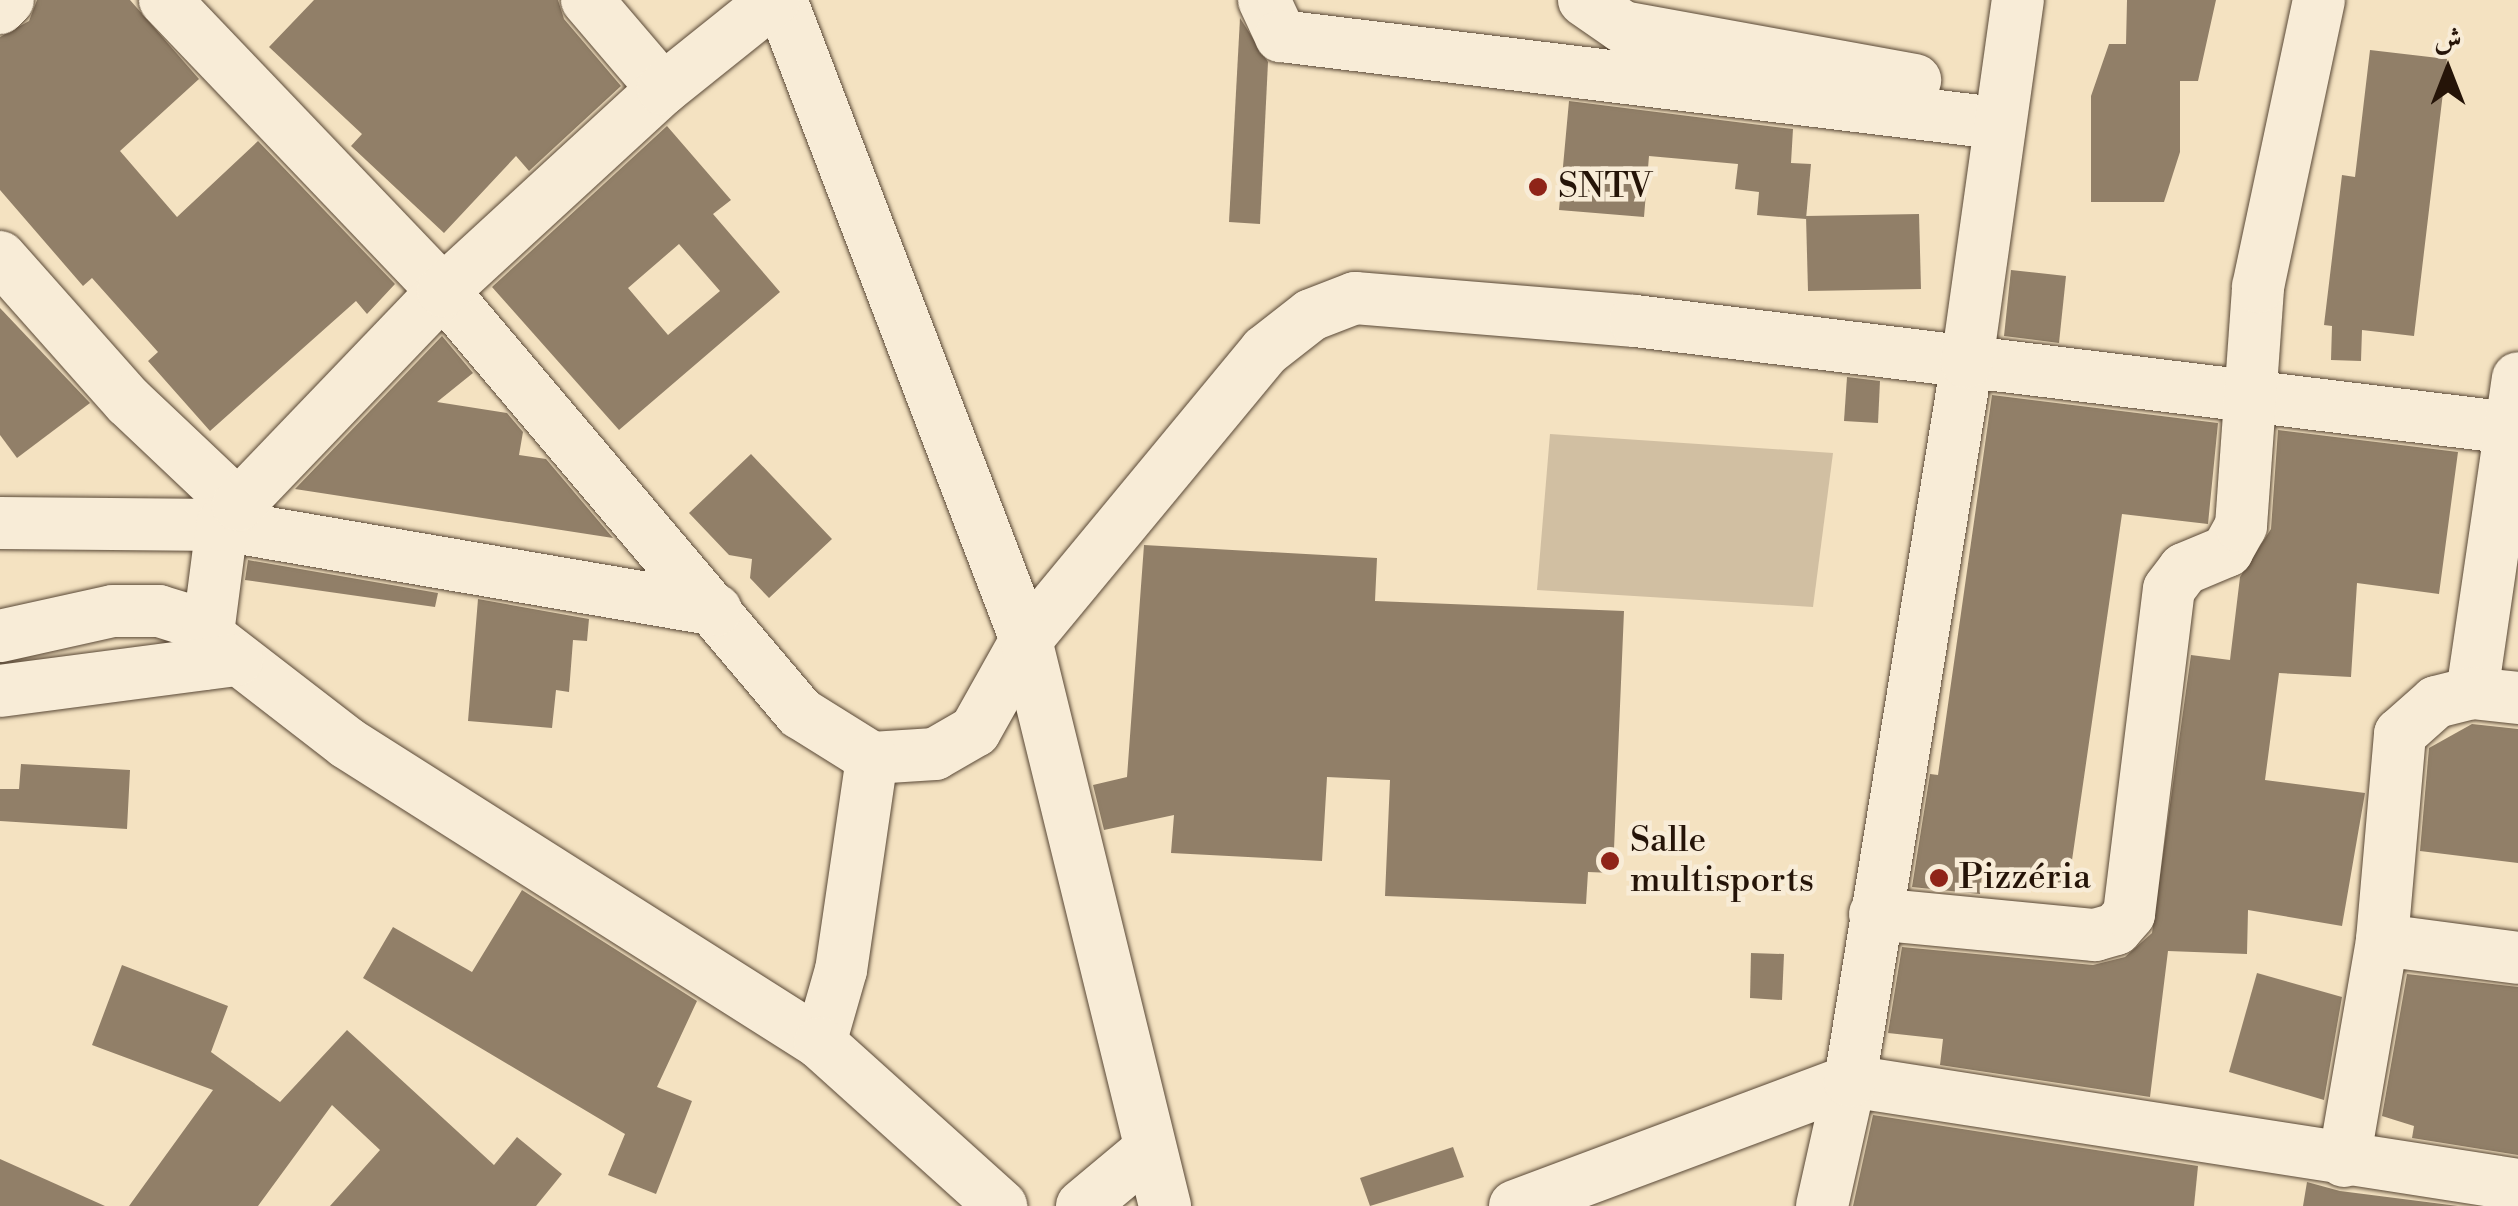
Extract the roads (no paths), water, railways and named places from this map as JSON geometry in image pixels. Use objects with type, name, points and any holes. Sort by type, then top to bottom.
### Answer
[{"type":"street","points":[[0,8],[8,0]]},
{"type":"street","points":[[165,0],[442,291],[800,713],[872,758],[935,754],[975,730],[1026,640],[1265,350],[1311,316],[1355,298],[1503,307],[2246,398],[2515,411],[2495,695],[2424,708],[2400,734],[2382,940],[2344,1161]]},
{"type":"street","points":[[586,0],[664,89]]},
{"type":"street","points":[[216,653],[230,515],[442,291],[664,89],[778,0],[1026,640],[1165,1206]]},
{"type":"street","points":[[1264,0],[1280,36],[1998,109]]},
{"type":"street","points":[[1584,0],[1623,27],[1998,109]]},
{"type":"street","points":[[1822,1206],[1850,1081],[1967,362],[1998,109],[2018,0]]},
{"type":"street","points":[[1875,914],[2094,935],[2116,930],[2129,914],[2170,589],[2184,569],[2227,551],[2237,538],[2258,286],[2319,0]]},
{"type":"street","points":[[0,257],[230,515]]},
{"type":"street","points":[[3,519],[230,515],[716,610]]},
{"type":"street","points":[[0,636],[113,611],[159,611],[347,743],[820,1042],[1001,1206]]},
{"type":"street","points":[[0,692],[216,653]]},
{"type":"street","points":[[820,1042],[840,970],[872,758]]},
{"type":"street","points":[[2382,940],[2518,958]]},
{"type":"street","points":[[1516,1206],[1850,1081],[2344,1161],[2518,1185]]},
{"type":"street","points":[[1082,1206],[1150,1150]]},
{"type":"place","name":"SNTV","points":[[1538,187]]},
{"type":"place","name":"Salle multisports","points":[[1610,861]]},
{"type":"place","name":"Pizzéria","points":[[1939,878]]}]
